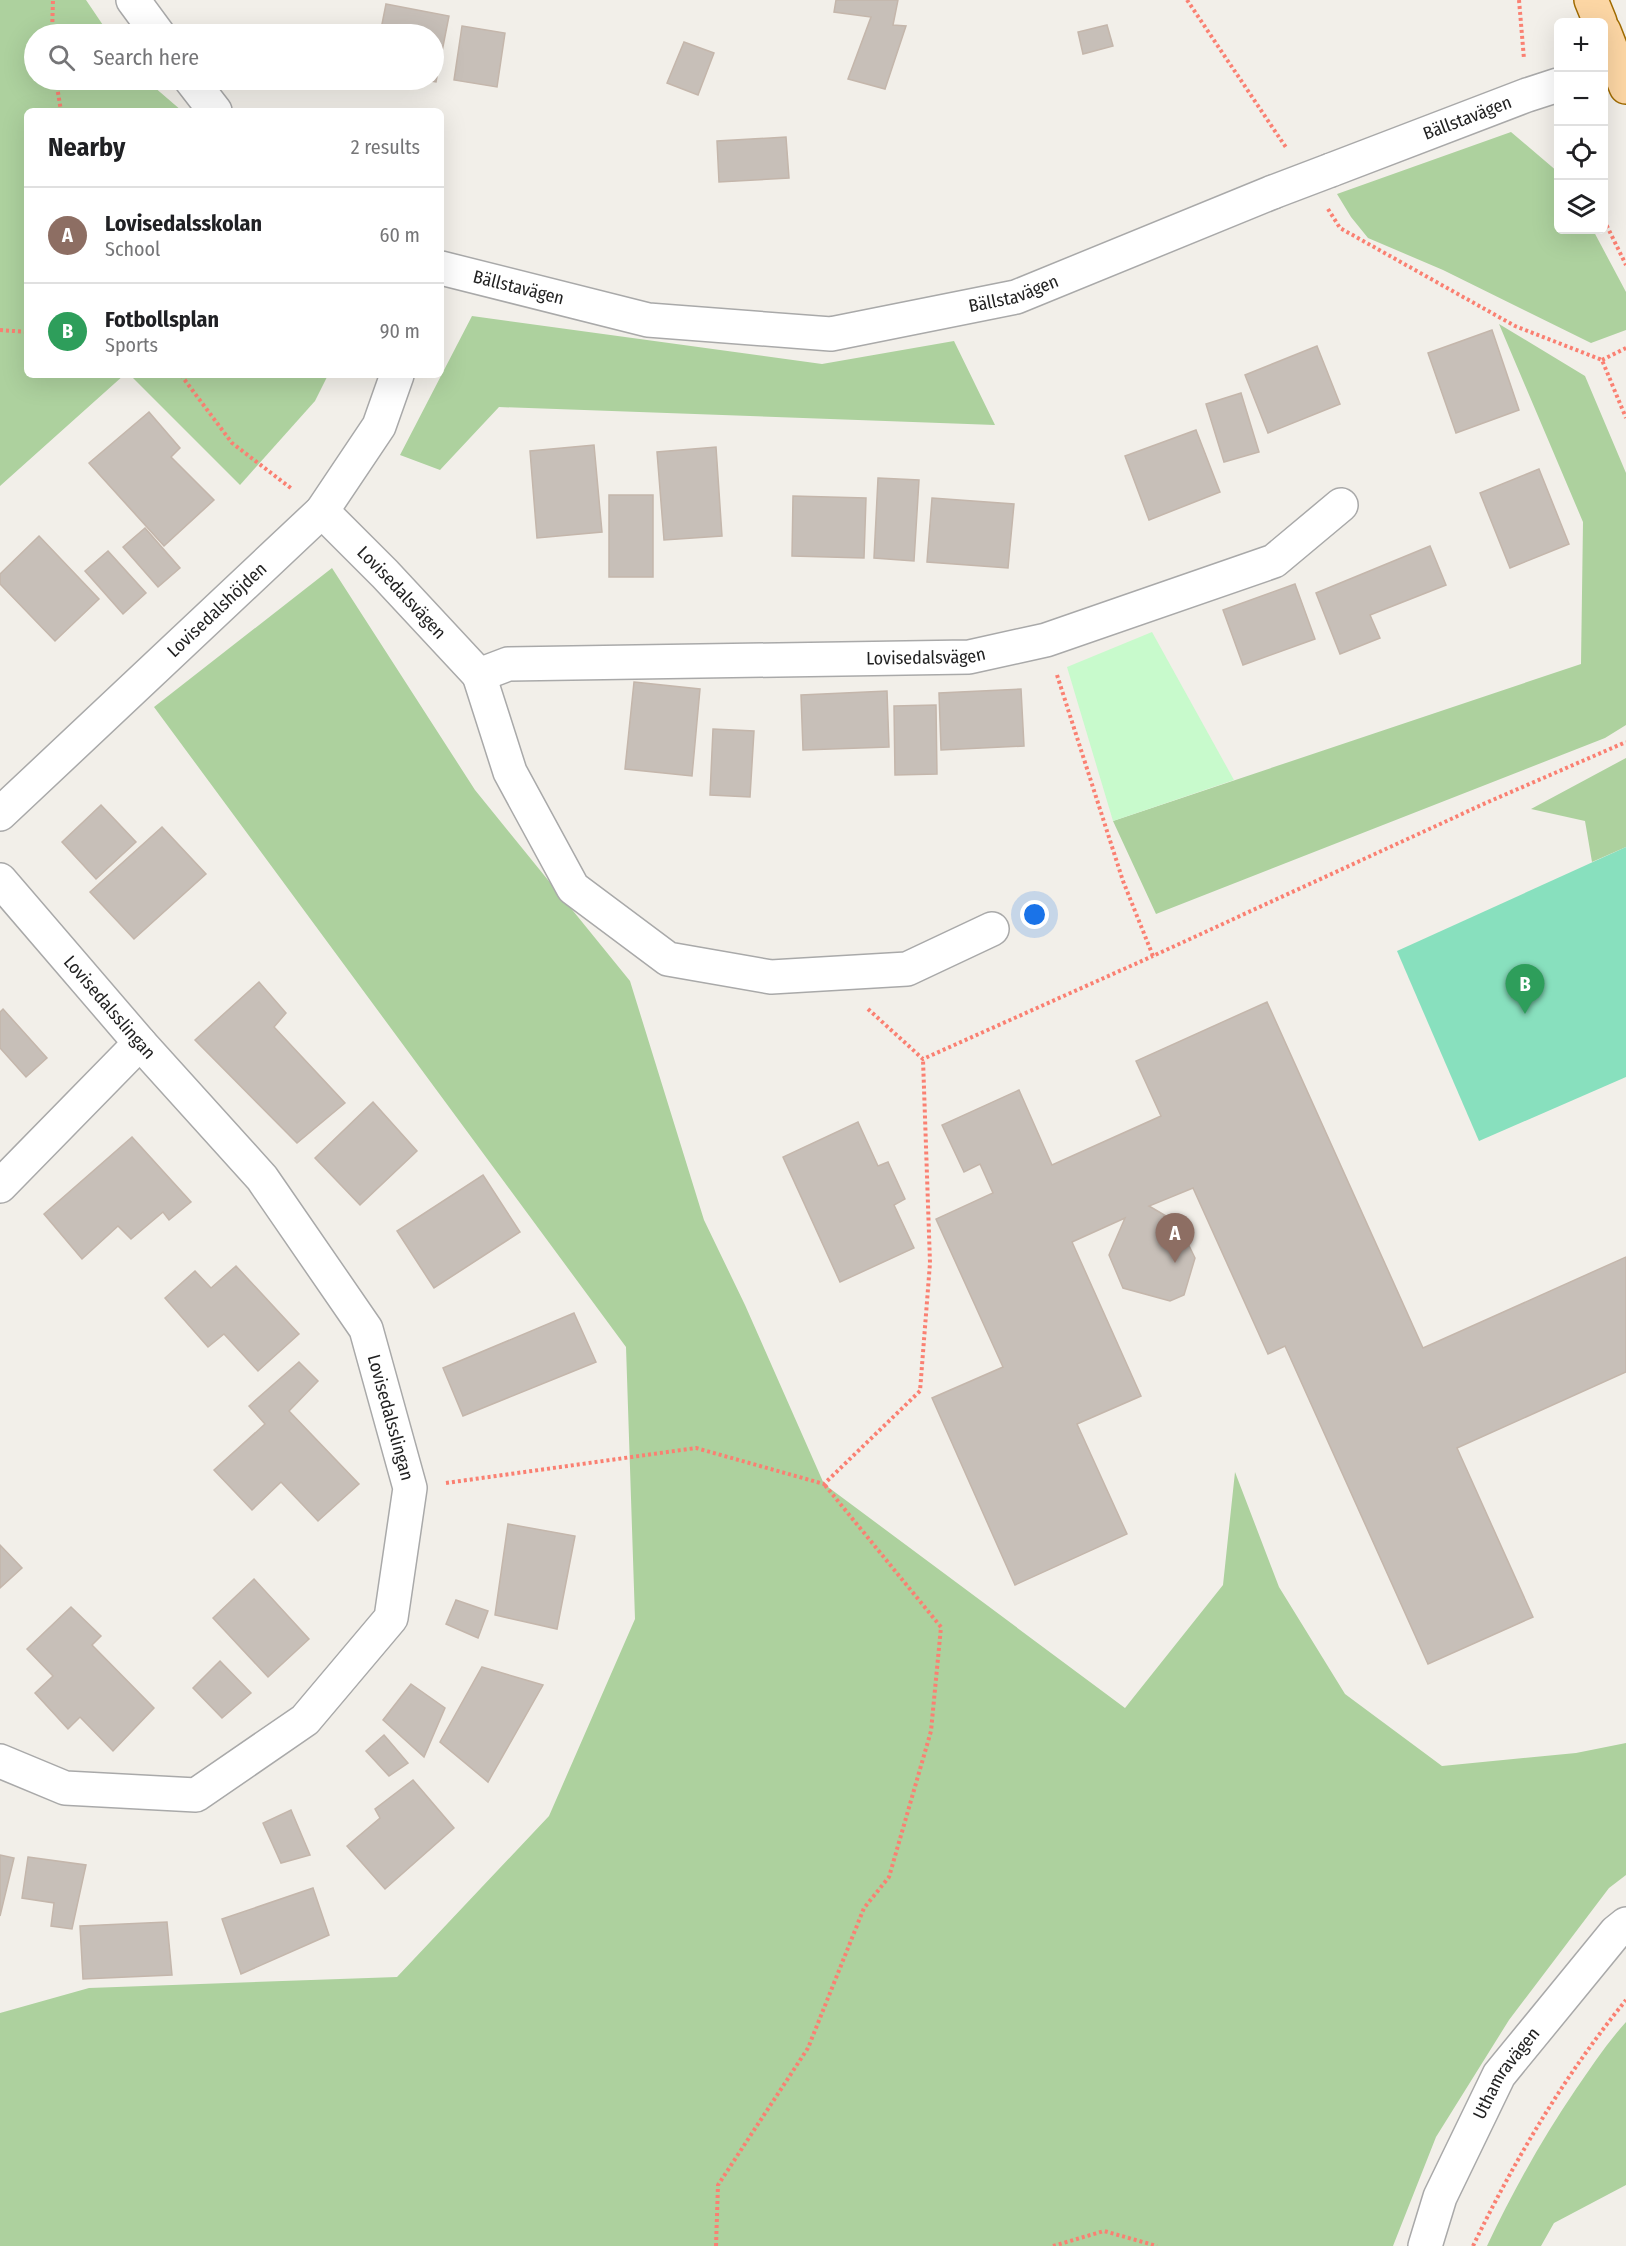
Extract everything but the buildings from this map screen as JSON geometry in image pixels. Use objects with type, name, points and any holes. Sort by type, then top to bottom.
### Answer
[{"type":"main road","points":[[1592,0],[1599,18]]},
{"type":"main road","points":[[1608,46],[1616,75]]},
{"type":"street","points":[[134,0],[151,24]]},
{"type":"street","name":"Bällstavägen","points":[[444,269],[648,320],[831,334],[1016,297],[1273,192],[1527,95],[1554,87]]},
{"type":"street","points":[[199,90],[213,108]]},
{"type":"street","name":"Lovisedalshöjden","points":[[0,814],[322,511],[379,426],[396,378]]},
{"type":"street","name":"Lovisedalsvägen","points":[[479,675],[508,664],[969,657],[1046,640],[1274,561],[1341,505]]},
{"type":"street","name":"Lovisedalsvägen","points":[[322,511],[386,574],[479,675],[510,772],[573,888],[668,959],[771,977],[907,969],[992,930]]},
{"type":"street","name":"Lovisedalsslingan","points":[[0,880],[140,1043],[262,1178],[366,1329],[410,1488],[390,1618],[305,1720],[196,1795],[65,1788],[0,1761]]},
{"type":"street","points":[[0,1186],[140,1043]]},
{"type":"street","name":"Uthamravägen","points":[[1425,2246],[1440,2197],[1499,2075],[1616,1932],[1626,1924]]},
{"type":"path","points":[[52,24],[53,0]]},
{"type":"path","points":[[1186,0],[1294,158]]},
{"type":"path","points":[[58,90],[61,108]]},
{"type":"path","points":[[1327,208],[1340,228],[1505,320],[1602,360],[1626,418]]},
{"type":"path","points":[[1608,228],[1626,265]]},
{"type":"path","points":[[0,330],[24,332]]},
{"type":"path","points":[[1602,360],[1626,348]]},
{"type":"path","points":[[183,378],[232,443],[322,511]]},
{"type":"path","points":[[1046,640],[1123,881],[1154,956]]},
{"type":"path","points":[[923,1059],[1154,956],[1488,802],[1626,742]]},
{"type":"path","points":[[824,1484],[920,1390],[930,1263],[923,1059],[829,974]]},
{"type":"path","points":[[410,1488],[696,1448],[824,1484],[941,1627],[931,1731],[889,1877],[864,1908],[808,2048],[718,2185],[716,2246]]},
{"type":"path","points":[[1473,2246],[1529,2139],[1599,2032],[1626,2000]]},
{"type":"path","points":[[1053,2246],[1104,2232],[1157,2246]]},
{"type":"green space","points":[[0,0],[86,0],[102,24],[24,24],[24,90],[158,90],[179,108],[24,108],[24,378],[121,378],[0,486]]},
{"type":"green space","points":[[1511,132],[1554,169],[1554,234],[1595,234],[1626,292],[1626,330],[1591,343],[1443,270],[1368,238],[1351,217],[1337,194]]},
{"type":"green space","points":[[472,316],[822,364],[954,341],[995,425],[499,407],[440,470],[400,455],[440,378],[444,378],[444,370]]},
{"type":"green space","points":[[1499,324],[1585,376],[1626,473],[1626,725],[1605,738],[1156,914],[1113,821],[1581,664],[1583,522]]},
{"type":"green space","points":[[133,378],[326,378],[315,401],[240,485]]},
{"type":"green space","points":[[332,568],[475,790],[630,981],[704,1220],[745,1305],[824,1484],[1125,1708],[1223,1585],[1235,1472],[1279,1587],[1345,1694],[1442,1766],[1576,1753],[1626,1743],[1626,1875],[1609,1888],[1509,2020],[1436,2137],[1393,2246],[0,2246],[0,2013],[89,1988],[397,1977],[549,1816],[635,1619],[626,1347],[154,707]]},
{"type":"green space","points":[[1152,632],[1234,780],[1113,821],[1067,667]]},
{"type":"green space","points":[[1626,758],[1626,847],[1592,862],[1585,821],[1531,809]]},
{"type":"green space","points":[[1626,847],[1626,1077],[1479,1141],[1397,951]]},
{"type":"green space","points":[[1626,2022],[1626,2185],[1554,2223],[1541,2246],[1487,2246],[1551,2127],[1594,2063]]},
{"type":"place","name":"Fotbollsplan","points":[[1525,1014]]},
{"type":"place","name":"Lovisedalsskolan","points":[[1175,1263]]}]
